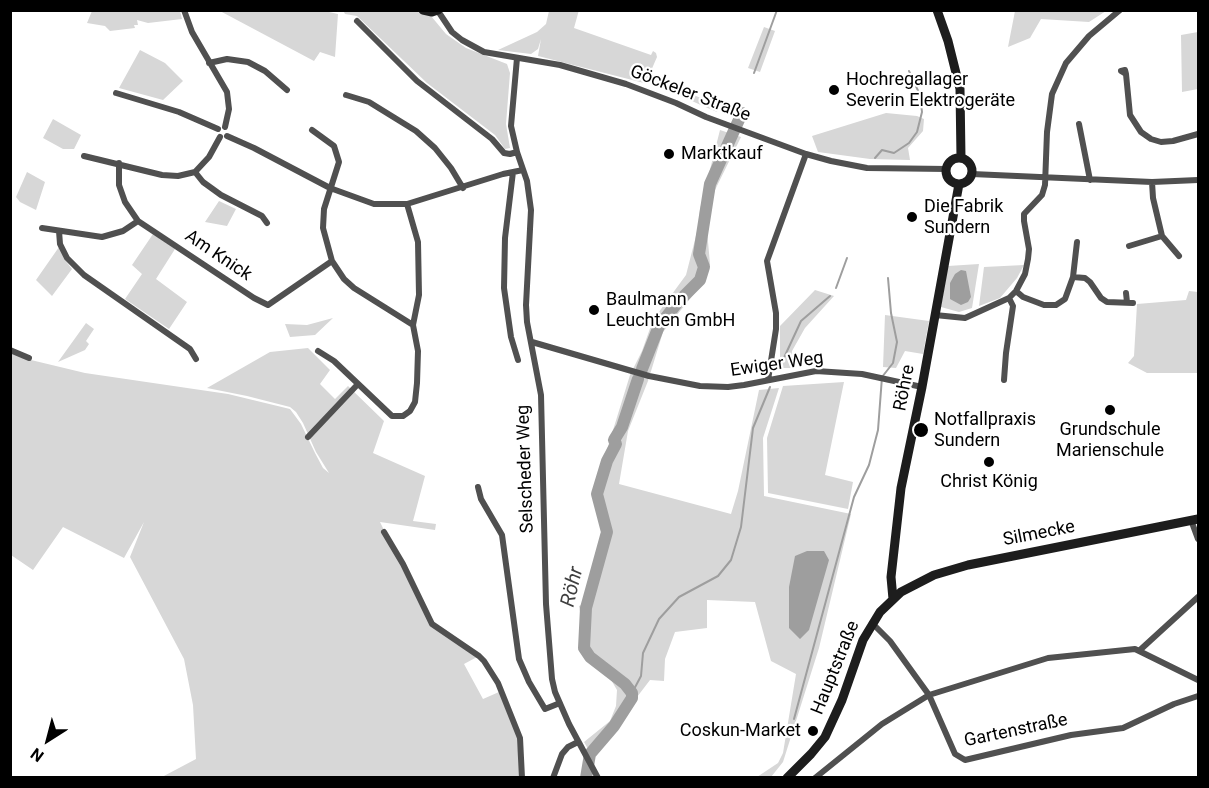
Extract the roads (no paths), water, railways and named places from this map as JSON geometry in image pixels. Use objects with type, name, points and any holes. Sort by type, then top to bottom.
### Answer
[{"type":"main road","points":[[423,10],[438,11]]},
{"type":"main road","points":[[937,10],[948,41],[960,89],[961,158]]},
{"type":"main road","points":[[961,158],[970,164],[972,174],[966,182],[959,184],[951,180],[947,169],[951,161],[961,158]]},
{"type":"main road","name":"Röhre","points":[[893,599],[891,577],[901,488],[959,184]]},
{"type":"main road","name":"Silmecke","points":[[893,599],[934,575],[968,565],[1195,520]]},
{"type":"main road","name":"Hauptstraße","points":[[787,777],[812,754],[833,722],[863,640],[872,623],[893,599]]},
{"type":"street","points":[[184,10],[189,26],[227,92],[229,116],[221,128]]},
{"type":"street","points":[[935,315],[965,318],[1009,298],[1016,291],[1025,274],[1028,259],[1024,213],[1042,195],[1046,177],[1047,132],[1052,94],[1066,63],[1089,36],[1120,10]]},
{"type":"street","name":"Göckeler Straße","points":[[438,11],[452,32],[467,44],[484,52],[560,65],[626,84],[728,126],[806,154],[867,168],[947,169]]},
{"type":"street","points":[[357,21],[417,81],[492,139],[504,153],[516,152]]},
{"type":"street","name":"Selscheder Weg","points":[[517,58],[511,115],[516,152],[530,194],[526,305],[527,322],[541,395],[546,604],[552,680],[578,742],[598,777]]},
{"type":"street","points":[[210,63],[227,59],[249,62],[260,67],[288,90]]},
{"type":"street","points":[[1126,74],[1130,115],[1141,132],[1161,142],[1198,134]]},
{"type":"street","points":[[84,156],[162,175],[178,176],[195,172],[209,157],[227,130],[179,112],[116,93]]},
{"type":"street","points":[[345,95],[369,102],[416,131],[435,148],[463,188]]},
{"type":"street","points":[[1079,124],[1090,180]]},
{"type":"street","points":[[312,130],[334,146],[339,162],[324,209],[323,228],[332,261],[344,279],[354,288],[413,325]]},
{"type":"street","points":[[223,136],[254,148],[330,188],[374,204],[407,204],[523,170]]},
{"type":"street","points":[[768,380],[776,329],[776,313],[767,261],[806,154]]},
{"type":"street","name":"Am Knick","points":[[119,163],[119,185],[125,202],[138,221],[268,305],[332,261]]},
{"type":"street","points":[[195,172],[203,182],[220,195],[262,216],[267,223]]},
{"type":"street","points":[[513,172],[505,238],[504,288],[511,337],[518,360]]},
{"type":"street","points":[[972,174],[1152,182],[1198,180]]},
{"type":"street","points":[[1152,182],[1162,236],[1179,256]]},
{"type":"street","points":[[318,351],[334,361],[392,416],[403,416],[410,411],[415,402],[417,383],[418,351],[413,325],[418,295],[418,242],[407,204]]},
{"type":"street","points":[[42,228],[102,237],[123,231],[138,221]]},
{"type":"street","points":[[59,231],[60,244],[67,258],[84,275],[190,350],[196,358]]},
{"type":"street","points":[[1129,246],[1162,236]]},
{"type":"street","points":[[1016,291],[1023,297],[1044,305],[1056,305],[1065,299],[1073,277],[1077,242]]},
{"type":"street","points":[[1073,277],[1085,278],[1107,302],[1130,302],[1126,293]]},
{"type":"street","points":[[1004,380],[1013,306],[1009,298]]},
{"type":"street","name":"Ewiger Weg","points":[[532,342],[649,376],[685,384],[728,387],[816,371],[882,377],[922,387]]},
{"type":"street","points":[[10,350],[28,358]]},
{"type":"street","points":[[308,437],[358,384]]},
{"type":"street","points":[[478,487],[481,499],[502,535],[519,659],[545,709],[560,703]]},
{"type":"street","points":[[1195,520],[1198,539]]},
{"type":"street","points":[[384,532],[403,564],[432,624],[479,656],[498,683],[520,738],[522,777]]},
{"type":"street","points":[[1140,650],[1198,597]]},
{"type":"street","name":"Gartenstraße","points":[[872,623],[890,641],[929,695],[955,754],[965,760],[1071,735],[1123,728],[1174,704],[1198,696]]},
{"type":"street","points":[[815,777],[882,724],[929,695],[1048,658],[1134,649],[1198,680]]},
{"type":"street","points":[[553,777],[562,754],[568,747],[578,742]]},
{"type":"waterway","name":"Röhr","points":[[754,73],[777,10]]},
{"type":"waterway","points":[[875,158],[882,150],[894,153],[909,143],[917,132],[922,112],[920,95],[909,71]]},
{"type":"waterway","name":"Röhr","points":[[642,369],[659,326],[700,280],[704,267],[699,254],[710,184],[742,113]]},
{"type":"waterway","points":[[836,288],[847,258]]},
{"type":"waterway","points":[[794,719],[854,497],[869,465],[878,430],[882,377],[893,363],[897,342],[891,313],[888,278]]},
{"type":"waterway","points":[[782,362],[801,321],[830,296]]},
{"type":"waterway","name":"Röhr","points":[[586,778],[590,754],[614,726],[632,698],[632,693],[625,684],[590,657],[584,648],[586,608],[607,532],[597,494],[607,461],[616,444],[614,440],[622,427],[638,379]]},
{"type":"waterway","points":[[632,693],[641,676],[643,653],[659,619],[679,597],[718,576],[731,560],[741,527],[753,428],[770,387]]},
{"type":"place","name":"Hochregallager Severin Elektrogeräte","points":[[834,90]]},
{"type":"place","name":"Marktkauf","points":[[669,154]]},
{"type":"place","name":"Die Fabrik Sundern","points":[[912,217]]},
{"type":"place","name":"Baulmann Leuchten GmbH","points":[[594,310]]},
{"type":"place","name":"Grundschule Marienschule","points":[[1110,410]]},
{"type":"place","name":"Notfallpraxis Sundern","points":[[921,430]]},
{"type":"place","name":"Christ König","points":[[989,462]]},
{"type":"place","name":"Coskun-Market","points":[[813,731]]}]
